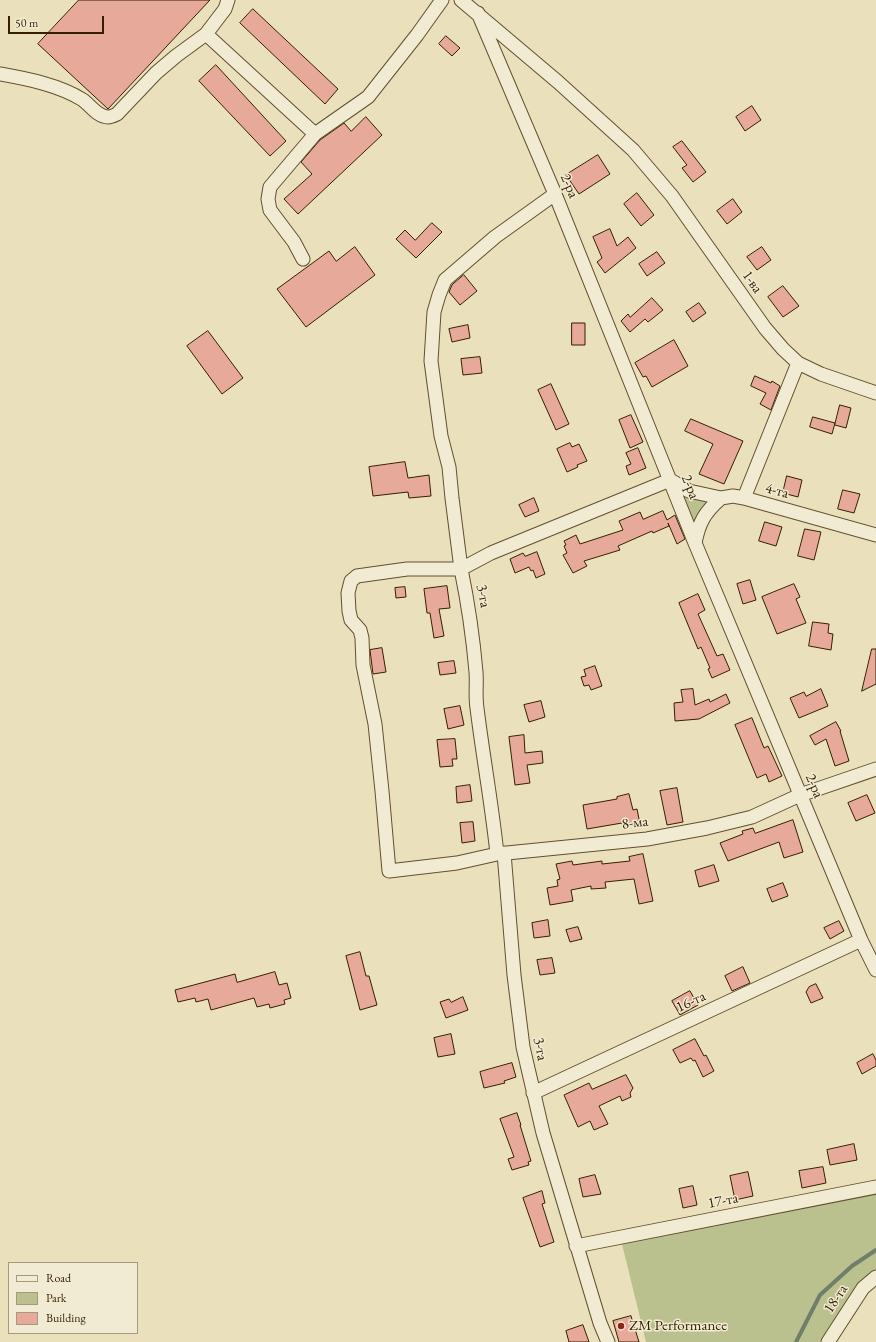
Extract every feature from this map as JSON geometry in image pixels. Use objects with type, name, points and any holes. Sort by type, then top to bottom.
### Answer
[{"type":"street","points":[[0,74],[30,80],[62,90],[83,100],[99,114],[108,117],[117,114],[156,73],[206,34],[225,9],[228,0]]},
{"type":"street","points":[[303,259],[294,242],[270,210],[268,199],[270,187],[315,134],[368,97],[417,35],[442,0]]},
{"type":"street","name":"1-ва","points":[[461,0],[558,82],[632,150],[672,196],[765,328],[783,349],[798,363],[821,374],[876,393]]},
{"type":"street","name":"2-ра","points":[[478,13],[555,194],[695,543],[861,940],[872,953],[876,970]]},
{"type":"street","points":[[206,34],[315,134]]},
{"type":"street","points":[[461,569],[449,467],[441,436],[431,361],[434,312],[445,280],[495,237],[555,194]]},
{"type":"street","points":[[744,498],[798,363]]},
{"type":"street","name":"4-та","points":[[670,480],[689,491],[721,498],[733,496],[744,498],[876,535]]},
{"type":"street","name":"3-та","points":[[608,1342],[600,1323],[576,1246],[543,1133],[533,1093],[520,1028],[500,853],[486,778],[476,706],[476,674],[471,622],[461,569],[491,553],[670,480]]},
{"type":"street","points":[[695,543],[698,529],[704,515],[721,498]]},
{"type":"street","name":"8-ма","points":[[461,569],[406,569],[357,576],[351,581],[348,593],[352,620],[360,630],[362,638],[362,664],[374,724],[389,871],[457,863],[500,853],[647,838],[707,828],[752,817],[800,795],[876,769]]},
{"type":"street","name":"16-та","points":[[533,1093],[861,940]]},
{"type":"street","name":"17-та","points":[[576,1246],[876,1187]]},
{"type":"street","name":"18-та","points":[[828,1342],[863,1288],[876,1277]]},
{"type":"green space","points":[[670,480],[721,498],[695,543]]},
{"type":"green space","points":[[876,1192],[876,1273],[859,1286],[820,1342],[646,1342],[621,1240]]},
{"type":"building","points":[[79,0],[210,0],[108,109],[38,44]]},
{"type":"building","points":[[253,9],[338,89],[325,104],[240,23]]},
{"type":"building","points":[[446,36],[460,48],[452,56],[439,44]]},
{"type":"building","points":[[216,65],[286,141],[270,156],[199,81]]},
{"type":"building","points":[[752,106],[761,120],[745,131],[736,117]]},
{"type":"building","points":[[366,117],[382,135],[298,214],[284,199],[312,174],[301,162],[320,140],[344,123],[351,131]]},
{"type":"building","points":[[682,141],[706,172],[693,182],[682,168],[687,165],[673,147]]},
{"type":"building","points":[[598,155],[610,174],[579,194],[566,175]]},
{"type":"building","points":[[637,193],[654,215],[641,226],[624,204]]},
{"type":"building","points":[[733,199],[742,212],[727,224],[717,211]]},
{"type":"building","points":[[432,223],[442,232],[416,258],[396,239],[405,230],[415,240]]},
{"type":"building","points":[[610,229],[617,246],[628,237],[636,248],[605,273],[597,262],[602,258],[593,237]]},
{"type":"building","points":[[355,247],[375,275],[306,327],[277,289],[329,251],[336,261]]},
{"type":"building","points":[[762,247],[771,260],[757,270],[747,257]]},
{"type":"building","points":[[657,252],[665,263],[647,276],[639,264]]},
{"type":"building","points":[[464,275],[477,291],[460,305],[449,292],[452,285]]},
{"type":"building","points":[[783,286],[799,306],[783,317],[768,297]]},
{"type":"building","points":[[652,298],[663,310],[648,322],[645,319],[630,332],[621,321],[628,314],[630,317]]},
{"type":"building","points":[[699,303],[706,313],[693,322],[686,312]]},
{"type":"building","points":[[572,323],[585,323],[585,345],[572,345]]},
{"type":"building","points":[[468,325],[470,338],[452,342],[449,329]]},
{"type":"building","points":[[208,331],[243,378],[222,394],[187,346]]},
{"type":"building","points":[[674,340],[688,366],[652,387],[646,376],[643,377],[635,363]]},
{"type":"building","points":[[480,357],[482,373],[463,375],[461,359]]},
{"type":"building","points":[[755,376],[771,383],[772,381],[780,386],[771,410],[760,404],[766,393],[751,386]]},
{"type":"building","points":[[551,384],[569,424],[556,430],[538,390]]},
{"type":"building","points":[[840,405],[851,408],[846,428],[835,425]]},
{"type":"building","points":[[631,415],[643,442],[630,448],[619,420]]},
{"type":"building","points":[[813,417],[835,423],[832,434],[810,427]]},
{"type":"building","points":[[691,419],[743,441],[724,484],[699,474],[713,444],[685,431]]},
{"type":"building","points":[[570,443],[572,447],[579,444],[587,461],[577,465],[578,467],[567,472],[557,449]]},
{"type":"building","points":[[638,448],[646,468],[629,475],[626,466],[631,464],[626,453]]},
{"type":"building","points":[[405,462],[408,478],[429,475],[431,496],[409,498],[408,492],[373,496],[369,467]]},
{"type":"building","points":[[787,476],[802,480],[798,497],[783,493]]},
{"type":"building","points":[[843,490],[860,494],[854,513],[838,509]]},
{"type":"building","points":[[534,498],[539,511],[525,517],[519,505]]},
{"type":"building","points":[[663,511],[667,520],[675,515],[685,539],[677,544],[668,523],[669,526],[653,533],[652,531],[618,546],[620,550],[584,561],[587,566],[573,573],[563,555],[567,553],[564,546],[566,545],[564,541],[576,535],[580,544],[623,530],[619,521],[640,512],[643,519]]},
{"type":"building","points":[[765,522],[782,527],[776,546],[759,541]]},
{"type":"building","points":[[805,529],[821,532],[814,560],[798,556]]},
{"type":"building","points":[[537,552],[545,574],[536,578],[533,570],[531,571],[529,567],[515,573],[510,559],[523,553],[525,556]]},
{"type":"building","points":[[750,580],[756,600],[743,604],[737,584]]},
{"type":"building","points":[[794,584],[800,597],[796,599],[806,623],[777,634],[762,597]]},
{"type":"building","points":[[447,586],[450,608],[439,609],[444,636],[434,638],[430,613],[427,613],[424,589]]},
{"type":"building","points":[[405,587],[406,597],[396,598],[395,588]]},
{"type":"building","points":[[698,594],[705,610],[698,614],[717,656],[723,654],[730,670],[712,678],[708,669],[710,668],[701,647],[698,649],[679,603]]},
{"type":"building","points":[[813,622],[829,624],[828,633],[833,634],[831,650],[809,646]]},
{"type":"building","points":[[382,648],[386,672],[373,674],[370,650]]},
{"type":"building","points":[[872,649],[876,649],[876,684],[862,691]]},
{"type":"building","points":[[454,661],[456,673],[440,675],[438,663]]},
{"type":"building","points":[[595,666],[602,686],[591,690],[589,685],[584,686],[581,677],[586,676],[584,670]]},
{"type":"building","points":[[693,689],[695,705],[709,699],[710,702],[726,694],[730,703],[699,719],[675,721],[674,703],[683,702],[681,690]]},
{"type":"building","points":[[821,689],[828,706],[799,718],[790,698],[804,692],[806,696]]},
{"type":"building","points":[[541,701],[545,717],[529,722],[524,705]]},
{"type":"building","points":[[460,706],[464,725],[448,729],[444,709]]},
{"type":"building","points":[[752,718],[764,748],[768,746],[782,776],[769,782],[766,774],[757,778],[735,725]]},
{"type":"building","points":[[836,722],[841,731],[849,761],[835,766],[826,739],[815,745],[810,736]]},
{"type":"building","points":[[524,735],[525,753],[542,751],[543,763],[527,765],[530,783],[515,785],[509,737]]},
{"type":"building","points":[[455,739],[457,759],[452,759],[453,766],[440,767],[437,740]]},
{"type":"building","points":[[470,785],[472,801],[457,803],[456,787]]},
{"type":"building","points":[[677,788],[683,822],[667,825],[660,791]]},
{"type":"building","points":[[629,794],[633,810],[637,809],[640,824],[623,827],[622,823],[587,829],[583,805],[617,799],[617,797]]},
{"type":"building","points":[[867,795],[875,813],[856,821],[848,803]]},
{"type":"building","points":[[793,820],[803,852],[784,858],[779,842],[728,861],[720,843],[743,834],[742,831],[753,828],[755,833]]},
{"type":"building","points":[[473,822],[475,841],[462,843],[460,823]]},
{"type":"building","points":[[643,854],[653,901],[639,904],[634,879],[605,882],[606,888],[591,889],[591,886],[571,890],[573,901],[550,905],[547,888],[558,886],[557,880],[560,879],[556,864],[572,861],[573,865],[602,861],[602,864],[630,861],[629,857]]},
{"type":"building","points":[[714,865],[719,881],[699,887],[695,871]]},
{"type":"building","points":[[783,883],[788,896],[772,902],[767,889]]},
{"type":"building","points":[[548,920],[550,936],[534,938],[532,923]]},
{"type":"building","points":[[839,921],[844,931],[830,939],[824,928]]},
{"type":"building","points":[[578,927],[582,939],[570,942],[566,930]]},
{"type":"building","points":[[360,952],[366,976],[369,976],[377,1005],[360,1010],[346,956]]},
{"type":"building","points":[[552,958],[555,973],[540,975],[537,960]]},
{"type":"building","points":[[743,967],[750,983],[732,991],[725,976]]},
{"type":"building","points":[[275,972],[279,985],[287,983],[291,998],[284,1000],[285,1004],[270,1008],[269,1004],[257,1007],[254,998],[211,1010],[208,999],[196,1002],[195,998],[178,1002],[175,990],[235,974],[237,982]]},
{"type":"building","points":[[816,984],[823,998],[811,1003],[806,992],[809,987]]},
{"type":"building","points":[[690,991],[698,1005],[680,1015],[672,1001]]},
{"type":"building","points":[[463,997],[468,1010],[446,1018],[440,1002],[449,999],[451,1002]]},
{"type":"building","points":[[451,1034],[455,1054],[438,1057],[434,1038]]},
{"type":"building","points":[[695,1039],[704,1056],[706,1055],[714,1071],[703,1077],[695,1060],[693,1061],[691,1058],[680,1063],[673,1050]]},
{"type":"building","points":[[873,1054],[876,1060],[876,1066],[862,1074],[857,1063]]},
{"type":"building","points":[[512,1063],[516,1077],[504,1081],[505,1083],[484,1088],[480,1072]]},
{"type":"building","points":[[626,1075],[633,1088],[630,1093],[631,1097],[622,1101],[620,1096],[599,1106],[608,1124],[594,1130],[590,1121],[578,1127],[564,1095],[589,1083],[592,1089]]},
{"type":"building","points":[[517,1113],[531,1161],[528,1162],[529,1165],[512,1170],[508,1159],[514,1157],[500,1119]]},
{"type":"building","points":[[854,1144],[857,1160],[830,1165],[827,1150]]},
{"type":"building","points":[[823,1167],[826,1183],[802,1188],[799,1171]]},
{"type":"building","points":[[748,1172],[753,1196],[735,1200],[730,1176]]},
{"type":"building","points":[[595,1175],[601,1194],[583,1197],[579,1179]]},
{"type":"building","points":[[693,1186],[697,1205],[683,1208],[679,1189]]},
{"type":"building","points":[[542,1191],[545,1203],[542,1204],[554,1242],[540,1247],[523,1198]]},
{"type":"building","name":"ZM Performance","points":[[631,1316],[639,1342],[619,1342],[613,1321]]},
{"type":"building","points":[[583,1325],[589,1342],[569,1342],[566,1331]]},
{"type":"waterway","points":[[796,1342],[820,1295],[852,1266],[876,1250]]},
{"type":"place","name":"ZM Performance","points":[[621,1326]]}]
